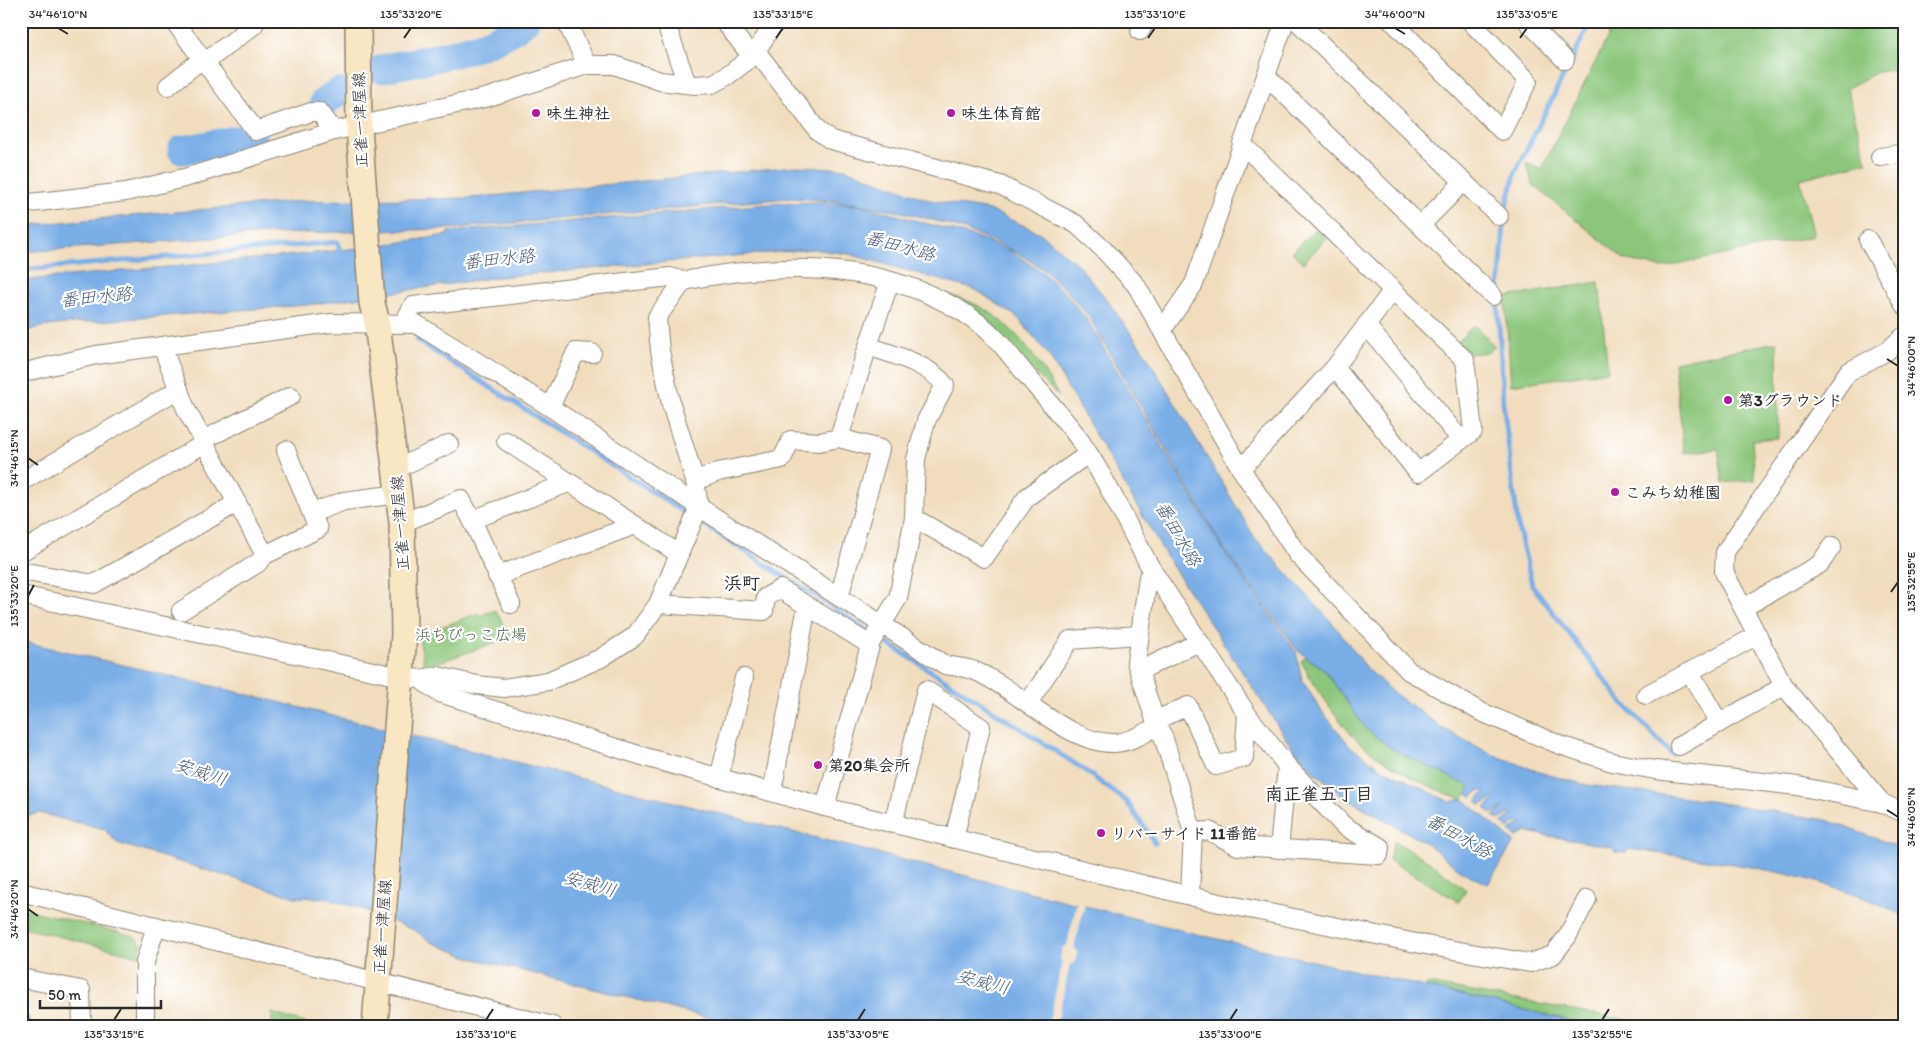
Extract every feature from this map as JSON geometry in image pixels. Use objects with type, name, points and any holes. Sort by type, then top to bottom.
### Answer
[{"type":"main road","name":"正雀一津屋線","points":[[358,21],[359,127],[363,192],[374,313],[402,523],[404,634],[407,681],[375,1026]]},
{"type":"street","points":[[174,21],[201,60],[256,131],[311,112],[320,112],[334,131]]},
{"type":"street","points":[[168,86],[201,60],[208,59],[254,25],[251,21]]},
{"type":"street","points":[[566,21],[586,65]]},
{"type":"street","points":[[665,21],[687,84]]},
{"type":"street","points":[[724,21],[818,131],[831,140],[1000,185],[1076,224],[1103,249],[1136,285],[1241,469],[1298,555],[1409,671],[1481,712],[1560,745],[1612,762],[1655,770],[1798,786],[1882,803],[1904,813]]},
{"type":"street","points":[[21,204],[126,192],[188,177],[334,131],[359,127],[489,96],[586,65],[614,65],[660,81],[704,85],[720,80],[754,54],[776,21]]},
{"type":"street","points":[[1162,330],[1194,284],[1285,21]]},
{"type":"street","points":[[1297,21],[1499,216]]},
{"type":"street","points":[[1392,21],[1502,130],[1528,81],[1470,21]]},
{"type":"street","points":[[1527,21],[1565,60]]},
{"type":"street","points":[[1266,76],[1493,296]]},
{"type":"street","points":[[1242,144],[1465,360],[1473,431],[1418,473],[1335,366]]},
{"type":"street","points":[[1880,157],[1904,153]]},
{"type":"street","points":[[1421,225],[1464,181]]},
{"type":"street","points":[[1868,240],[1904,305]]},
{"type":"street","points":[[403,323],[413,306],[670,277],[684,281],[707,276],[811,268],[840,270],[890,281],[934,296],[977,322],[1015,361],[1074,433],[1088,454],[1152,570],[1247,714],[1287,766],[1344,826],[1380,847],[1379,855],[1238,846],[1209,831],[1193,832]]},
{"type":"street","points":[[407,681],[438,676],[477,685],[504,688],[548,681],[601,658],[635,636],[658,604],[696,514],[695,481],[671,404],[660,351],[657,317],[684,281]]},
{"type":"street","points":[[839,438],[890,281]]},
{"type":"street","points":[[1241,469],[1335,366],[1393,290]]},
{"type":"street","points":[[21,373],[96,355],[331,323],[374,313],[403,323],[416,324],[550,407],[696,514],[838,597],[875,636]]},
{"type":"street","points":[[1366,325],[1461,440]]},
{"type":"street","points":[[1882,803],[1784,686],[1724,572],[1725,552],[1848,372],[1887,352],[1904,336]]},
{"type":"street","points":[[162,346],[179,389],[204,442],[265,555]]},
{"type":"street","points":[[825,807],[875,636],[898,598],[914,518],[916,460],[922,434],[931,409],[945,386],[940,379],[910,361],[868,346]]},
{"type":"street","points":[[550,407],[576,352],[592,353]]},
{"type":"street","points":[[21,482],[179,389]]},
{"type":"street","points":[[21,552],[204,442],[291,396]]},
{"type":"street","points":[[695,481],[718,472],[782,459],[791,440],[819,442],[839,438],[880,449],[838,597]]},
{"type":"street","points":[[506,441],[679,554]]},
{"type":"street","points":[[396,469],[449,444]]},
{"type":"street","points":[[181,611],[258,563],[265,555],[318,529],[286,450]]},
{"type":"street","points":[[914,518],[984,558],[1027,497],[1088,454]]},
{"type":"street","points":[[472,520],[568,483]]},
{"type":"street","points":[[312,513],[344,501],[399,494]]},
{"type":"street","points":[[402,523],[461,499],[511,604]]},
{"type":"street","points":[[21,572],[94,584],[237,502]]},
{"type":"street","points":[[497,576],[635,525]]},
{"type":"street","points":[[1743,608],[1820,564],[1832,546]]},
{"type":"street","points":[[1152,570],[1148,576],[1136,662],[1163,736],[1193,832],[1190,896]]},
{"type":"street","points":[[658,604],[764,611],[766,597],[780,589],[807,606],[875,636],[945,665],[975,671],[1063,726],[1099,742],[1116,743],[1131,740],[1188,706],[1216,766],[1244,758],[1247,714]]},
{"type":"street","points":[[21,595],[407,681],[652,760],[893,824],[1190,896],[1436,947],[1530,963],[1553,955],[1567,937],[1587,899]]},
{"type":"street","points":[[772,792],[807,606]]},
{"type":"street","points":[[1028,703],[1070,640],[1140,635]]},
{"type":"street","points":[[1646,695],[1758,636]]},
{"type":"street","points":[[1139,671],[1191,646]]},
{"type":"street","points":[[1690,672],[1719,723]]},
{"type":"street","points":[[719,778],[744,678]]},
{"type":"street","points":[[1680,746],[1784,686]]},
{"type":"street","points":[[893,824],[926,690],[981,726],[954,839]]},
{"type":"street","points":[[1279,848],[1287,766]]},
{"type":"street","points":[[21,892],[156,926],[379,971],[553,1026]]},
{"type":"street","points":[[145,1026],[145,962],[156,926]]},
{"type":"street","points":[[21,978],[81,990],[82,1026]]},
{"type":"street","points":[[21,1021],[22,1026]]},
{"type":"green space","points":[[1616,21],[1904,21],[1904,68],[1878,72],[1847,88],[1867,162],[1800,179],[1814,236],[1661,268],[1624,259],[1533,185],[1526,162],[1541,170]]},
{"type":"green space","points":[[1316,228],[1327,238],[1303,263],[1292,252]]},
{"type":"green space","points":[[1599,282],[1608,371],[1511,385],[1505,297]]},
{"type":"green space","points":[[935,291],[968,301],[983,308],[1010,329],[1032,354],[1059,397],[982,320]]},
{"type":"green space","points":[[1474,325],[1495,346],[1489,352],[1469,354],[1457,342]]},
{"type":"green space","name":"第3グラウンド","points":[[1777,342],[1778,438],[1752,440],[1755,480],[1723,483],[1718,449],[1684,453],[1674,362]]},
{"type":"green space","name":"浜ちびっこ広場","points":[[495,610],[512,637],[434,664],[433,668],[423,669],[423,656],[419,636],[478,613],[480,616]]},
{"type":"green space","points":[[1306,657],[1324,669],[1367,729],[1391,748],[1471,787],[1463,799],[1437,790],[1408,775],[1381,759],[1359,742],[1336,715],[1312,680],[1301,661]]},
{"type":"green space","points":[[1394,841],[1429,861],[1466,890],[1459,902],[1389,860]]},
{"type":"green space","points":[[21,908],[134,936],[142,944],[139,956],[21,927]]},
{"type":"green space","points":[[1428,984],[1662,1026],[1594,1026],[1425,987]]},
{"type":"green space","points":[[272,1013],[315,1026],[272,1026]]},
{"type":"water","points":[[796,166],[845,169],[929,200],[989,210],[1040,233],[1078,265],[1104,296],[1145,353],[1255,538],[1334,625],[1367,668],[1391,691],[1444,729],[1489,753],[1542,773],[1586,785],[1709,801],[1826,820],[1904,849],[1904,916],[1871,900],[1838,888],[1770,870],[1629,849],[1626,853],[1615,852],[1612,847],[1527,832],[1517,837],[1510,831],[1521,823],[1516,822],[1509,829],[1501,823],[1512,815],[1510,814],[1498,820],[1493,816],[1504,807],[1491,814],[1485,808],[1495,799],[1493,798],[1481,805],[1476,801],[1486,791],[1479,791],[1472,797],[1467,794],[1470,787],[1391,748],[1366,729],[1324,669],[1298,651],[1224,549],[1089,317],[1063,287],[1045,271],[1019,254],[957,227],[887,209],[789,198],[446,229],[269,234],[21,252],[21,227],[28,225],[302,201],[471,198]]},
{"type":"water","name":"番田水路","points":[[816,202],[860,205],[979,238],[1011,251],[1044,274],[1066,294],[1087,320],[1224,551],[1296,652],[1302,680],[1323,713],[1352,748],[1381,768],[1450,802],[1463,799],[1514,842],[1488,884],[1461,871],[1429,845],[1343,796],[1313,771],[1291,746],[1169,561],[1048,354],[1017,317],[976,290],[849,254],[813,249],[498,277],[307,305],[74,323],[40,327],[21,333],[21,281],[341,250],[447,235],[448,232],[770,204]]},
{"type":"water","name":"安威川","points":[[21,641],[250,695],[1200,935],[1594,1026],[740,1026],[468,957],[431,942],[416,931],[362,909],[324,898],[295,897],[117,843],[104,829],[39,813],[21,818]]},
{"type":"pier","points":[[1077,902],[1085,904],[1074,947],[1078,952],[1074,963],[1070,965],[1056,1026],[1048,1026],[1062,963],[1060,959],[1062,948],[1067,945]]},
{"type":"waterway","points":[[382,69],[476,47],[511,32],[525,21]]},
{"type":"waterway","points":[[1591,21],[1516,171],[1505,211],[1498,305],[1503,401],[1518,526],[1532,585],[1622,702],[1672,754]]},
{"type":"waterway","points":[[324,102],[339,92]]},
{"type":"waterway","points":[[182,150],[252,137]]},
{"type":"waterway","points":[[21,270],[338,242],[340,256]]},
{"type":"waterway","points":[[417,340],[1080,767],[1126,801],[1155,843]]},
{"type":"place","name":"味生神社","points":[[536,113]]},
{"type":"place","name":"味生体育館","points":[[951,113]]},
{"type":"place","name":"第3グラウンド","points":[[1728,400]]},
{"type":"place","name":"こみち幼稚園","points":[[1615,492]]},
{"type":"place","name":"第20集会所","points":[[818,765]]},
{"type":"place","name":"リバーサイド 11番館","points":[[1101,833]]},
{"type":"district","name":"浜町","points":[[742,583]]},
{"type":"district","name":"南正雀五丁目","points":[[1319,794]]}]
